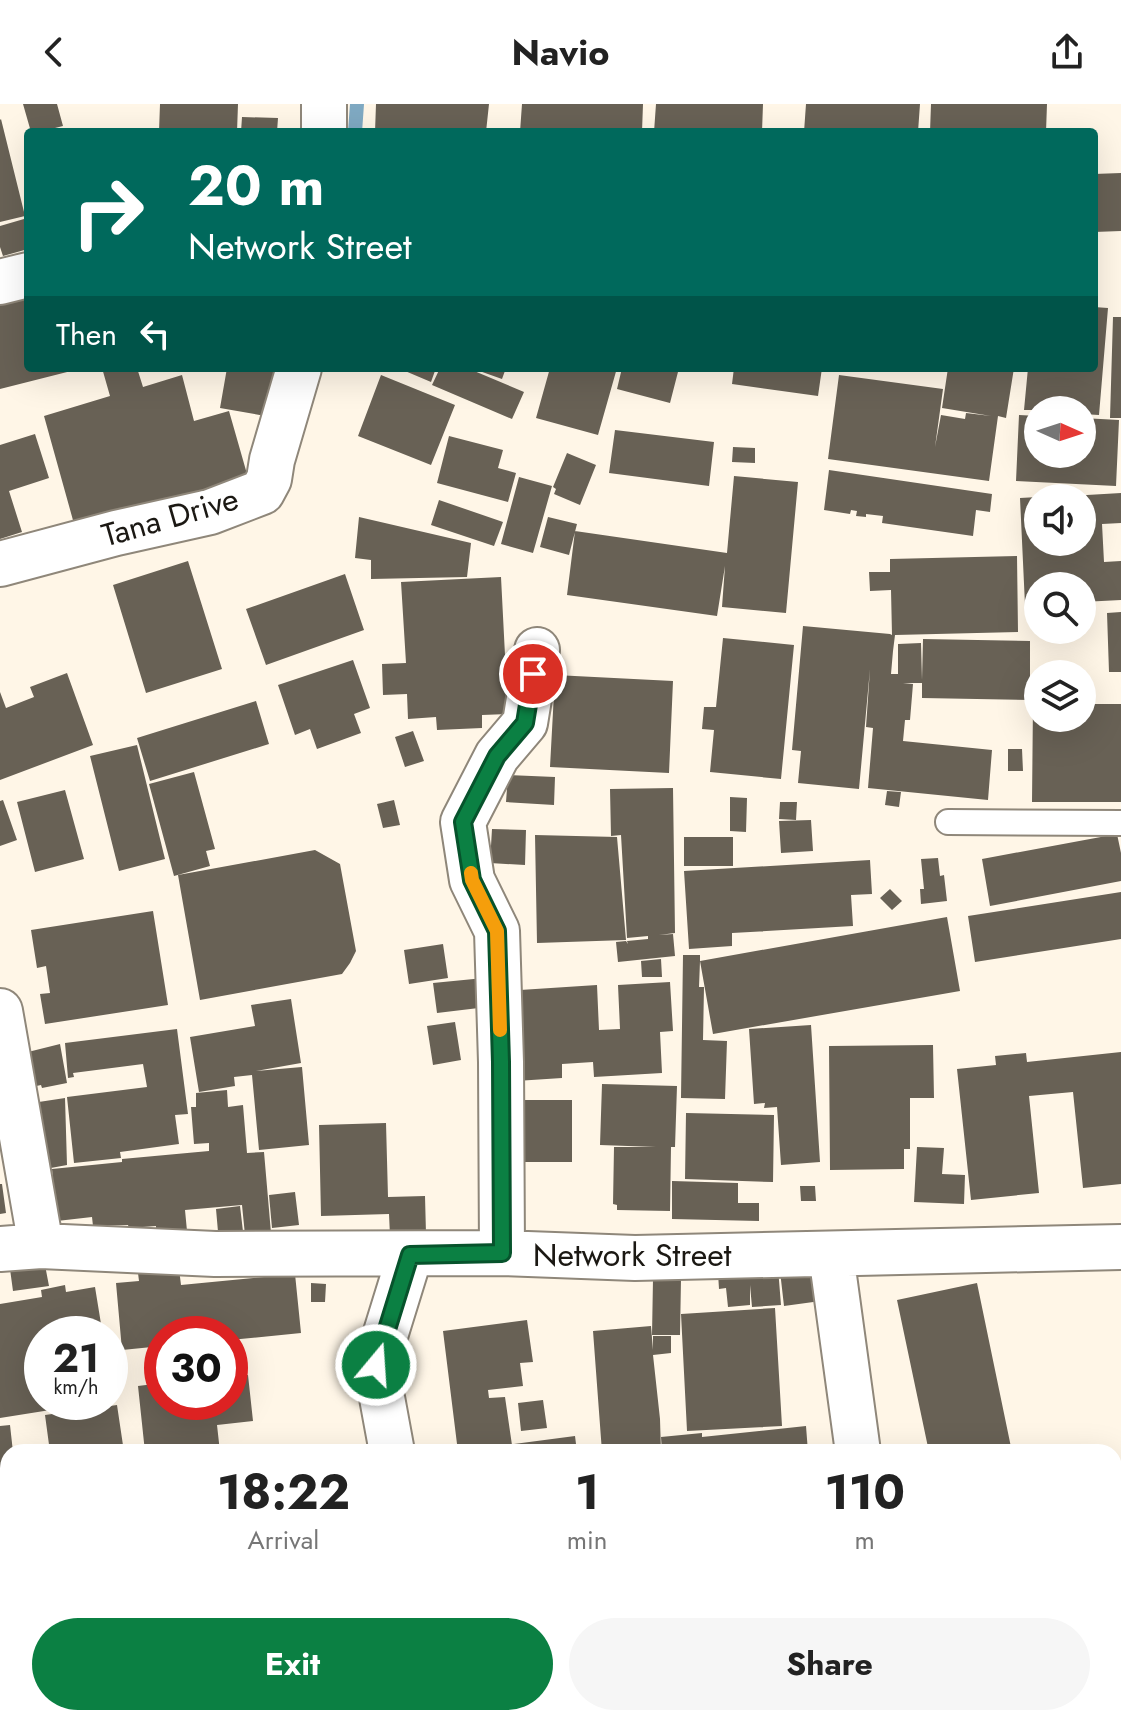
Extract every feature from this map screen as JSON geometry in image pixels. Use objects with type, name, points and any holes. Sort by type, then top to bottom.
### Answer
[{"type":"street","points":[[324,104],[324,128]]},
{"type":"street","points":[[0,282],[24,276]]},
{"type":"street","name":"Tana Drive","points":[[0,564],[210,512],[262,492],[269,479],[298,372]]},
{"type":"street","points":[[502,1253],[497,931],[472,880],[463,822],[497,756],[525,723],[537,650]]},
{"type":"street","points":[[0,1011],[20,1248]]},
{"type":"street","name":"Network Street","points":[[20,1248],[215,1254],[502,1253],[635,1258],[1121,1247]]},
{"type":"street","points":[[831,1254],[857,1444]]},
{"type":"street","points":[[391,1444],[376,1365],[410,1255]]},
{"type":"lane","points":[[948,822],[1121,823]]},
{"type":"building","points":[[23,104],[57,104],[63,126],[30,128]]},
{"type":"building","points":[[160,104],[238,104],[237,128],[159,128]]},
{"type":"building","points":[[376,104],[489,104],[486,128],[375,128]]},
{"type":"building","points":[[522,104],[643,104],[642,128],[520,128]]},
{"type":"building","points":[[656,104],[763,104],[762,128],[654,128]]},
{"type":"building","points":[[806,104],[920,104],[918,128],[804,128]]},
{"type":"building","points":[[931,104],[1047,104],[1046,128],[930,128]]},
{"type":"building","points":[[242,117],[278,118],[277,128],[241,128]]},
{"type":"building","points":[[0,120],[24,216],[0,222]]},
{"type":"building","points":[[1121,173],[1121,231],[1098,232],[1098,174]]},
{"type":"building","points":[[24,219],[24,250],[3,256],[0,226]]},
{"type":"building","points":[[24,294],[24,372],[67,372],[0,389],[0,300]]},
{"type":"building","points":[[1098,307],[1108,308],[1099,415],[1096,415],[1096,396],[1025,396],[1028,372],[1098,372]]},
{"type":"building","points":[[1113,317],[1121,317],[1121,418],[1110,418]]},
{"type":"building","points":[[103,372],[138,372],[143,387],[182,375],[194,421],[229,411],[249,481],[76,531],[44,416],[110,396]]},
{"type":"building","points":[[226,372],[278,372],[271,417],[220,408]]},
{"type":"building","points":[[407,372],[435,372],[431,382]]},
{"type":"building","points":[[438,372],[476,372],[524,392],[512,419],[432,385]]},
{"type":"building","points":[[482,372],[505,372],[502,379]]},
{"type":"building","points":[[549,372],[616,372],[598,435],[536,418]]},
{"type":"building","points":[[621,372],[678,372],[670,403],[617,389]]},
{"type":"building","points":[[734,372],[821,372],[818,396],[732,384]]},
{"type":"building","points":[[947,372],[1013,372],[1006,418],[998,416],[989,481],[828,459],[839,375],[943,389],[935,447],[941,415],[965,419],[966,413],[991,416],[942,408]]},
{"type":"building","points":[[381,375],[455,405],[431,465],[358,436]]},
{"type":"building","points":[[1019,415],[1024,415],[1024,468],[1096,468],[1096,419],[1119,420],[1116,486],[1016,481]]},
{"type":"building","points":[[615,430],[714,442],[709,486],[609,473]]},
{"type":"building","points":[[35,434],[49,478],[9,491],[22,532],[0,539],[0,445]]},
{"type":"building","points":[[449,436],[503,450],[498,468],[516,473],[508,502],[437,483]]},
{"type":"building","points":[[733,447],[755,448],[755,463],[732,462]]},
{"type":"building","points":[[567,453],[596,465],[580,505],[554,494],[556,489],[553,487]]},
{"type":"building","points":[[829,470],[992,494],[990,512],[976,510],[973,536],[882,523],[883,516],[856,516],[857,511],[851,510],[850,514],[824,510]]},
{"type":"building","points":[[734,476],[798,482],[786,613],[722,607],[725,566],[717,616],[567,595],[575,531],[727,553]]},
{"type":"building","points":[[519,477],[552,486],[533,553],[501,544]]},
{"type":"building","points":[[1121,493],[1121,523],[1102,524],[1104,562],[1121,561],[1121,600],[1096,601],[1096,572],[1024,572],[1024,584],[1020,498],[1024,498],[1024,556],[1096,556],[1096,494]]},
{"type":"building","points":[[439,500],[503,522],[494,546],[431,525]]},
{"type":"building","points":[[359,517],[471,543],[467,577],[371,579],[371,560],[355,558]]},
{"type":"building","points":[[548,517],[577,524],[569,555],[540,547]]},
{"type":"building","points":[[1017,556],[1018,632],[895,635],[893,651],[891,674],[898,674],[898,644],[921,643],[922,680],[923,639],[1024,641],[1024,644],[1030,644],[1030,660],[1024,660],[1024,700],[922,698],[922,683],[903,683],[913,684],[910,720],[905,720],[903,741],[992,750],[988,800],[868,788],[873,728],[866,727],[870,669],[859,789],[798,783],[801,751],[792,750],[803,626],[892,635],[891,590],[870,591],[869,572],[890,572],[890,559]]},
{"type":"building","points":[[188,561],[222,669],[146,693],[113,585]]},
{"type":"building","points":[[345,574],[364,630],[266,665],[246,609]]},
{"type":"building","points":[[501,577],[508,714],[482,715],[482,728],[437,730],[436,717],[408,719],[407,694],[383,695],[382,664],[406,663],[401,582]]},
{"type":"building","points":[[1121,612],[1121,672],[1109,672],[1107,613]]},
{"type":"building","points":[[723,638],[794,645],[781,779],[710,772],[714,730],[702,729],[704,707],[716,707]]},
{"type":"building","points":[[353,660],[370,708],[354,714],[361,733],[317,749],[310,729],[295,735],[278,685]]},
{"type":"building","points":[[67,673],[93,745],[0,780],[0,692],[6,708],[34,697],[30,687]]},
{"type":"building","points":[[555,675],[673,681],[669,773],[550,767]]},
{"type":"building","points":[[256,701],[269,744],[150,781],[137,738]]},
{"type":"building","points":[[1096,704],[1121,704],[1121,802],[1032,802],[1033,732],[1096,732]]},
{"type":"building","points":[[413,731],[424,761],[405,767],[395,737]]},
{"type":"building","points":[[137,745],[165,859],[119,871],[90,756]]},
{"type":"building","points":[[1008,749],[1022,749],[1023,771],[1008,771]]},
{"type":"building","points":[[194,772],[215,849],[206,851],[210,866],[174,876],[149,784]]},
{"type":"building","points":[[508,775],[555,777],[554,805],[506,802]]},
{"type":"building","points":[[673,788],[675,933],[659,935],[673,934],[675,956],[618,962],[616,942],[626,941],[628,944],[627,941],[648,939],[648,936],[627,938],[621,835],[611,836],[610,789]]},
{"type":"building","points":[[65,790],[84,859],[35,872],[17,802]]},
{"type":"building","points":[[887,791],[901,792],[899,807],[885,805]]},
{"type":"building","points":[[730,797],[747,798],[746,832],[730,831]]},
{"type":"building","points":[[3,800],[17,840],[0,846],[0,801]]},
{"type":"building","points":[[394,800],[400,825],[383,828],[377,804]]},
{"type":"building","points":[[780,802],[797,802],[796,820],[779,819]]},
{"type":"building","points":[[811,820],[813,851],[781,853],[779,821]]},
{"type":"building","points":[[492,829],[526,830],[525,865],[490,863]]},
{"type":"building","points":[[1117,834],[1121,881],[990,906],[982,859]]},
{"type":"building","points":[[535,835],[617,837],[626,940],[537,943]]},
{"type":"building","points":[[684,837],[733,837],[733,866],[684,866]]},
{"type":"building","points":[[315,850],[340,864],[356,951],[342,974],[200,1000],[178,875]]},
{"type":"building","points":[[938,858],[947,901],[921,904],[920,889],[924,889],[921,859]]},
{"type":"building","points":[[870,860],[872,894],[851,895],[853,926],[732,933],[732,946],[689,949],[684,871]]},
{"type":"building","points":[[890,889],[902,901],[892,910],[880,898]]},
{"type":"building","points":[[1121,892],[1121,939],[975,962],[968,916]]},
{"type":"building","points":[[153,911],[168,1005],[45,1024],[40,994],[50,993],[46,966],[37,968],[31,930]]},
{"type":"building","points":[[947,917],[960,991],[713,1034],[700,961]]},
{"type":"building","points":[[443,944],[448,978],[409,984],[404,950]]},
{"type":"building","points":[[683,955],[700,955],[699,987],[704,987],[703,1040],[727,1041],[725,1099],[681,1098]]},
{"type":"building","points":[[661,959],[662,977],[642,977],[641,961]]},
{"type":"building","points":[[484,978],[487,1007],[437,1013],[433,983]]},
{"type":"building","points":[[670,982],[673,1031],[660,1032],[662,1073],[594,1077],[593,1062],[562,1064],[562,1078],[516,1081],[522,1019],[520,990],[597,985],[599,1030],[620,1029],[618,985]]},
{"type":"building","points":[[291,999],[301,1063],[256,1071],[302,1067],[309,1145],[259,1150],[252,1075],[234,1077],[235,1086],[199,1092],[190,1037],[255,1026],[251,1005]]},
{"type":"building","points":[[455,1022],[461,1060],[433,1065],[427,1026]]},
{"type":"building","points":[[811,1025],[820,1162],[781,1165],[777,1107],[764,1108],[765,1103],[754,1104],[749,1029]]},
{"type":"building","points":[[177,1029],[188,1114],[175,1115],[179,1144],[120,1152],[121,1158],[74,1163],[67,1097],[147,1087],[143,1064],[73,1073],[74,1077],[68,1078],[65,1043]]},
{"type":"building","points":[[60,1044],[67,1083],[27,1088],[20,1054]]},
{"type":"building","points":[[933,1045],[934,1098],[910,1098],[910,1149],[904,1149],[904,1169],[830,1170],[829,1046]]},
{"type":"building","points":[[1121,1052],[1121,1184],[1083,1188],[1073,1092],[1029,1096],[1039,1193],[971,1200],[957,1069],[996,1065],[995,1056],[1026,1053],[1027,1062]]},
{"type":"building","points":[[602,1084],[677,1086],[675,1147],[671,1147],[670,1211],[617,1210],[617,1205],[613,1204],[614,1147],[656,1147],[600,1145]]},
{"type":"building","points":[[227,1090],[228,1107],[243,1105],[247,1153],[264,1152],[271,1233],[245,1235],[242,1205],[185,1210],[187,1231],[156,1233],[156,1226],[93,1226],[92,1217],[57,1221],[52,1169],[209,1151],[209,1143],[194,1144],[191,1107],[196,1107],[196,1093]]},
{"type":"building","points":[[65,1098],[67,1165],[40,1170],[19,1105]]},
{"type":"building","points":[[525,1100],[572,1100],[572,1162],[511,1162],[511,1110]]},
{"type":"building","points":[[686,1113],[774,1115],[773,1182],[685,1179]]},
{"type":"building","points":[[386,1123],[388,1197],[425,1196],[426,1234],[390,1236],[389,1214],[321,1216],[319,1125]]},
{"type":"building","points":[[917,1147],[944,1148],[942,1174],[965,1175],[964,1204],[914,1202]]},
{"type":"building","points":[[672,1181],[738,1183],[738,1203],[759,1203],[759,1221],[672,1219]]},
{"type":"building","points":[[0,1184],[6,1213],[0,1214]]},
{"type":"building","points":[[800,1186],[815,1186],[816,1201],[801,1201]]},
{"type":"building","points":[[295,1192],[299,1225],[272,1228],[269,1195]]},
{"type":"building","points":[[240,1206],[244,1240],[219,1243],[216,1209]]},
{"type":"building","points":[[45,1265],[49,1286],[13,1291],[10,1269]]},
{"type":"building","points":[[824,1266],[828,1300],[784,1306],[780,1271]]},
{"type":"building","points":[[778,1268],[781,1305],[752,1307],[750,1285],[750,1305],[728,1307],[726,1288],[719,1289],[718,1273]]},
{"type":"building","points":[[179,1269],[181,1285],[295,1274],[301,1333],[248,1338],[248,1316],[144,1316],[144,1348],[128,1349],[128,1316],[119,1316],[116,1283],[139,1281],[138,1273]]},
{"type":"building","points":[[653,1279],[681,1279],[680,1335],[652,1335]]},
{"type":"building","points":[[311,1283],[326,1284],[325,1302],[311,1302]]},
{"type":"building","points":[[977,1283],[1010,1444],[927,1444],[897,1300]]},
{"type":"building","points":[[65,1285],[66,1292],[95,1287],[100,1316],[24,1316],[24,1414],[0,1418],[0,1304],[42,1297],[41,1290]]},
{"type":"building","points":[[775,1308],[782,1426],[687,1431],[681,1314]]},
{"type":"building","points":[[527,1320],[533,1362],[520,1363],[523,1386],[488,1390],[489,1398],[505,1397],[512,1444],[457,1444],[443,1331]]},
{"type":"building","points":[[651,1326],[653,1350],[653,1336],[671,1336],[671,1353],[653,1355],[661,1444],[601,1444],[593,1331]]},
{"type":"building","points":[[248,1375],[253,1421],[217,1425],[219,1444],[144,1444],[138,1386],[144,1385],[144,1420],[248,1420]]},
{"type":"building","points":[[543,1400],[547,1428],[521,1431],[518,1403]]},
{"type":"building","points":[[46,1420],[119,1420],[123,1444],[49,1444]]},
{"type":"building","points":[[10,1425],[12,1444],[0,1444],[0,1426]]},
{"type":"building","points":[[806,1426],[807,1444],[661,1444],[661,1437],[702,1433],[702,1437]]},
{"type":"building","points":[[575,1436],[576,1444],[514,1444]]},
{"type":"waterway","points":[[355,128],[357,104]]},
{"type":"slow traffic","points":[[471,873],[497,931],[500,1030]]},
{"type":"route","points":[[376,1365],[410,1255],[502,1253],[497,931],[472,880],[463,822],[497,756],[525,723],[533,674]]}]
